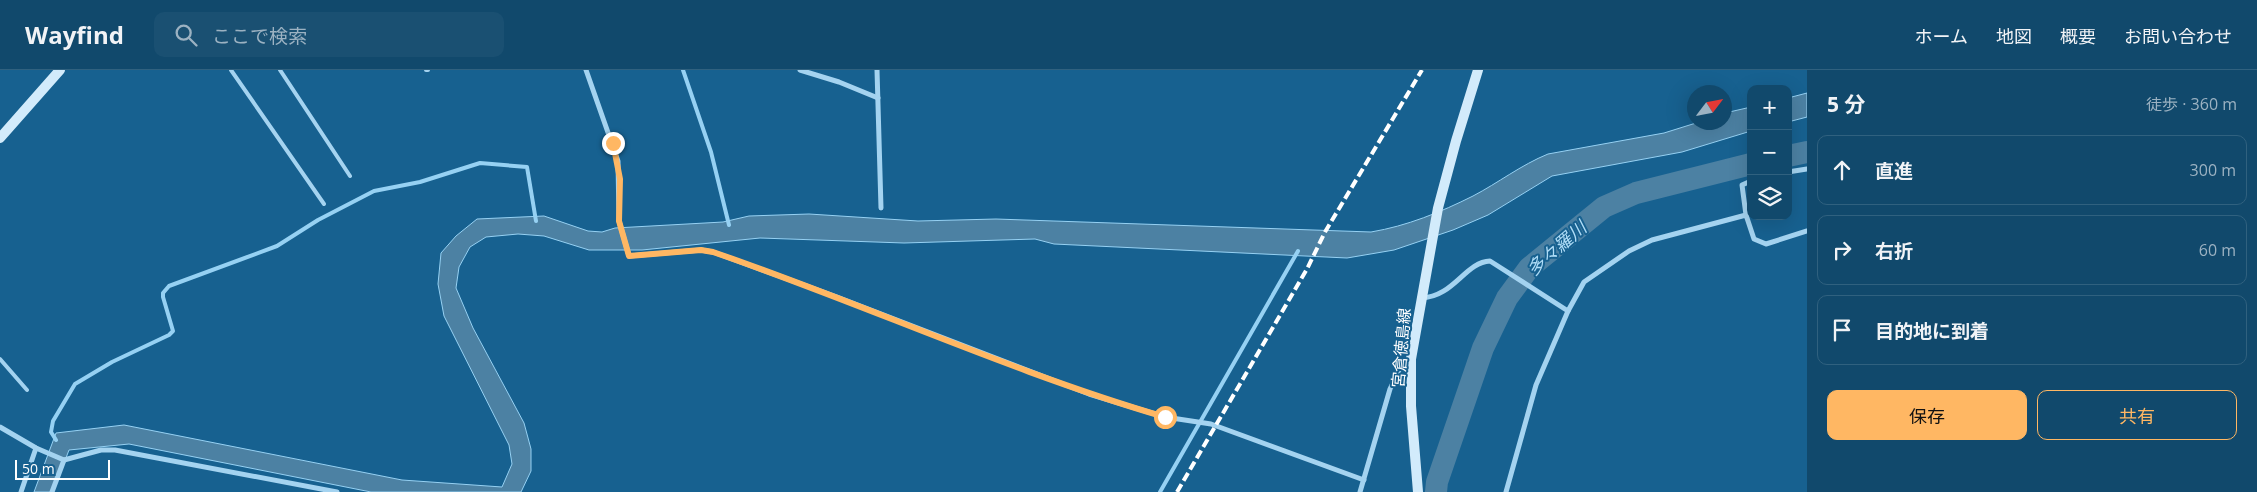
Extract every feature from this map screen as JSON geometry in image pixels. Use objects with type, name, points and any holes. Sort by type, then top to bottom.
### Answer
[{"type":"main road","points":[[0,138],[60,70]]},
{"type":"main road","name":"宮倉徳島線","points":[[1418,492],[1411,406],[1411,359],[1420,298],[1434,237],[1438,208],[1458,133],[1478,70]]},
{"type":"street","points":[[586,70],[618,161],[620,226],[629,256],[701,250],[713,252],[837,296],[1089,394],[1165,417],[1204,423],[1224,429],[1352,474],[1364,480]]},
{"type":"street","points":[[800,70],[840,82],[878,98]]},
{"type":"street","points":[[877,70],[881,208]]},
{"type":"street","points":[[1792,171],[1807,169]]},
{"type":"street","points":[[1747,183],[1742,185],[1746,215],[1754,239],[1766,244],[1807,231]]},
{"type":"street","points":[[1506,492],[1536,385],[1568,311],[1584,282],[1628,251],[1652,240],[1746,215]]},
{"type":"street","points":[[1420,298],[1440,295],[1482,261],[1490,261],[1568,311]]},
{"type":"street","points":[[1360,492],[1390,388],[1402,364],[1411,359]]},
{"type":"street","points":[[0,428],[62,458],[101,450],[115,450],[337,492]]},
{"type":"street","points":[[21,492],[38,448]]},
{"type":"street","points":[[52,492],[62,458]]},
{"type":"lane","points":[[231,70],[324,204]]},
{"type":"lane","points":[[280,70],[350,176]]},
{"type":"lane","points":[[0,359],[27,390]]},
{"type":"water","points":[[1807,93],[1807,117],[1792,121],[1792,97]]},
{"type":"water","points":[[1747,108],[1747,132],[1682,152],[1552,176],[1488,215],[1453,230],[1394,250],[1347,258],[1054,244],[1035,239],[904,243],[760,238],[642,250],[589,250],[544,236],[518,234],[486,237],[470,247],[459,267],[456,288],[473,328],[524,423],[531,449],[531,471],[521,492],[371,492],[129,444],[69,450],[53,492],[34,492],[56,433],[124,425],[402,480],[502,487],[512,464],[509,445],[444,316],[438,284],[441,253],[456,236],[477,219],[544,216],[588,231],[602,232],[615,228],[723,222],[749,216],[809,214],[918,221],[996,219],[1371,232],[1424,218],[1449,208],[1528,163],[1548,154],[1664,133],[1687,126],[1687,130],[1732,130],[1732,111]]},
{"type":"waterway","points":[[683,70],[711,152],[729,225]]},
{"type":"waterway","name":"多々羅川","points":[[1792,155],[1807,152]]},
{"type":"waterway","points":[[56,440],[51,432],[53,421],[75,384],[112,362],[169,335],[173,331],[163,297],[163,293],[169,286],[277,246],[318,220],[374,191],[420,182],[480,163],[527,167],[536,221]]},
{"type":"waterway","name":"多々羅川","points":[[1436,492],[1437,482],[1483,348],[1507,298],[1529,268],[1604,207],[1636,193],[1747,165]]},
{"type":"waterway","points":[[1160,492],[1298,251]]},
{"type":"railway","points":[[1177,492],[1307,269],[1325,232],[1422,70]]},
{"type":"route","points":[[613,143],[620,179],[618,198],[619,221],[629,256],[701,250],[713,252],[837,296],[1089,394],[1165,417]]}]
